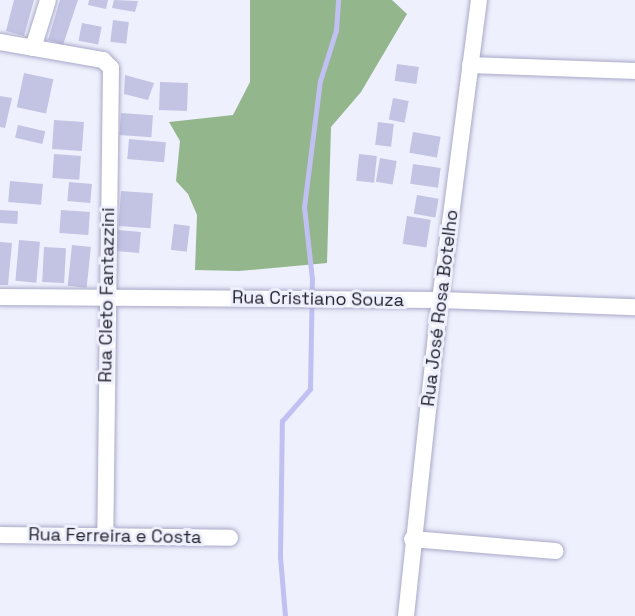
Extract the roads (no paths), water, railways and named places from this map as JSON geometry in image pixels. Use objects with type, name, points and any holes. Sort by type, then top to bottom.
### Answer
[{"type":"street","points":[[0,42],[33,48],[48,0]]},
{"type":"street","name":"Rua José Rosa Botelho","points":[[406,616],[412,539],[440,300],[479,0]]},
{"type":"street","name":"Rua Cleto Fantazzini","points":[[33,48],[103,60],[111,74],[106,296],[105,534]]},
{"type":"street","points":[[470,65],[635,71]]},
{"type":"street","name":"Rua Cristiano Souza","points":[[0,297],[440,300],[635,307]]},
{"type":"street","name":"Rua Ferreira e Costa","points":[[0,535],[105,534],[230,538]]},
{"type":"street","points":[[412,539],[555,551]]},
{"type":"waterway","points":[[285,616],[280,557],[282,421],[310,389],[312,279],[304,207],[320,81],[336,30],[338,0]]}]
